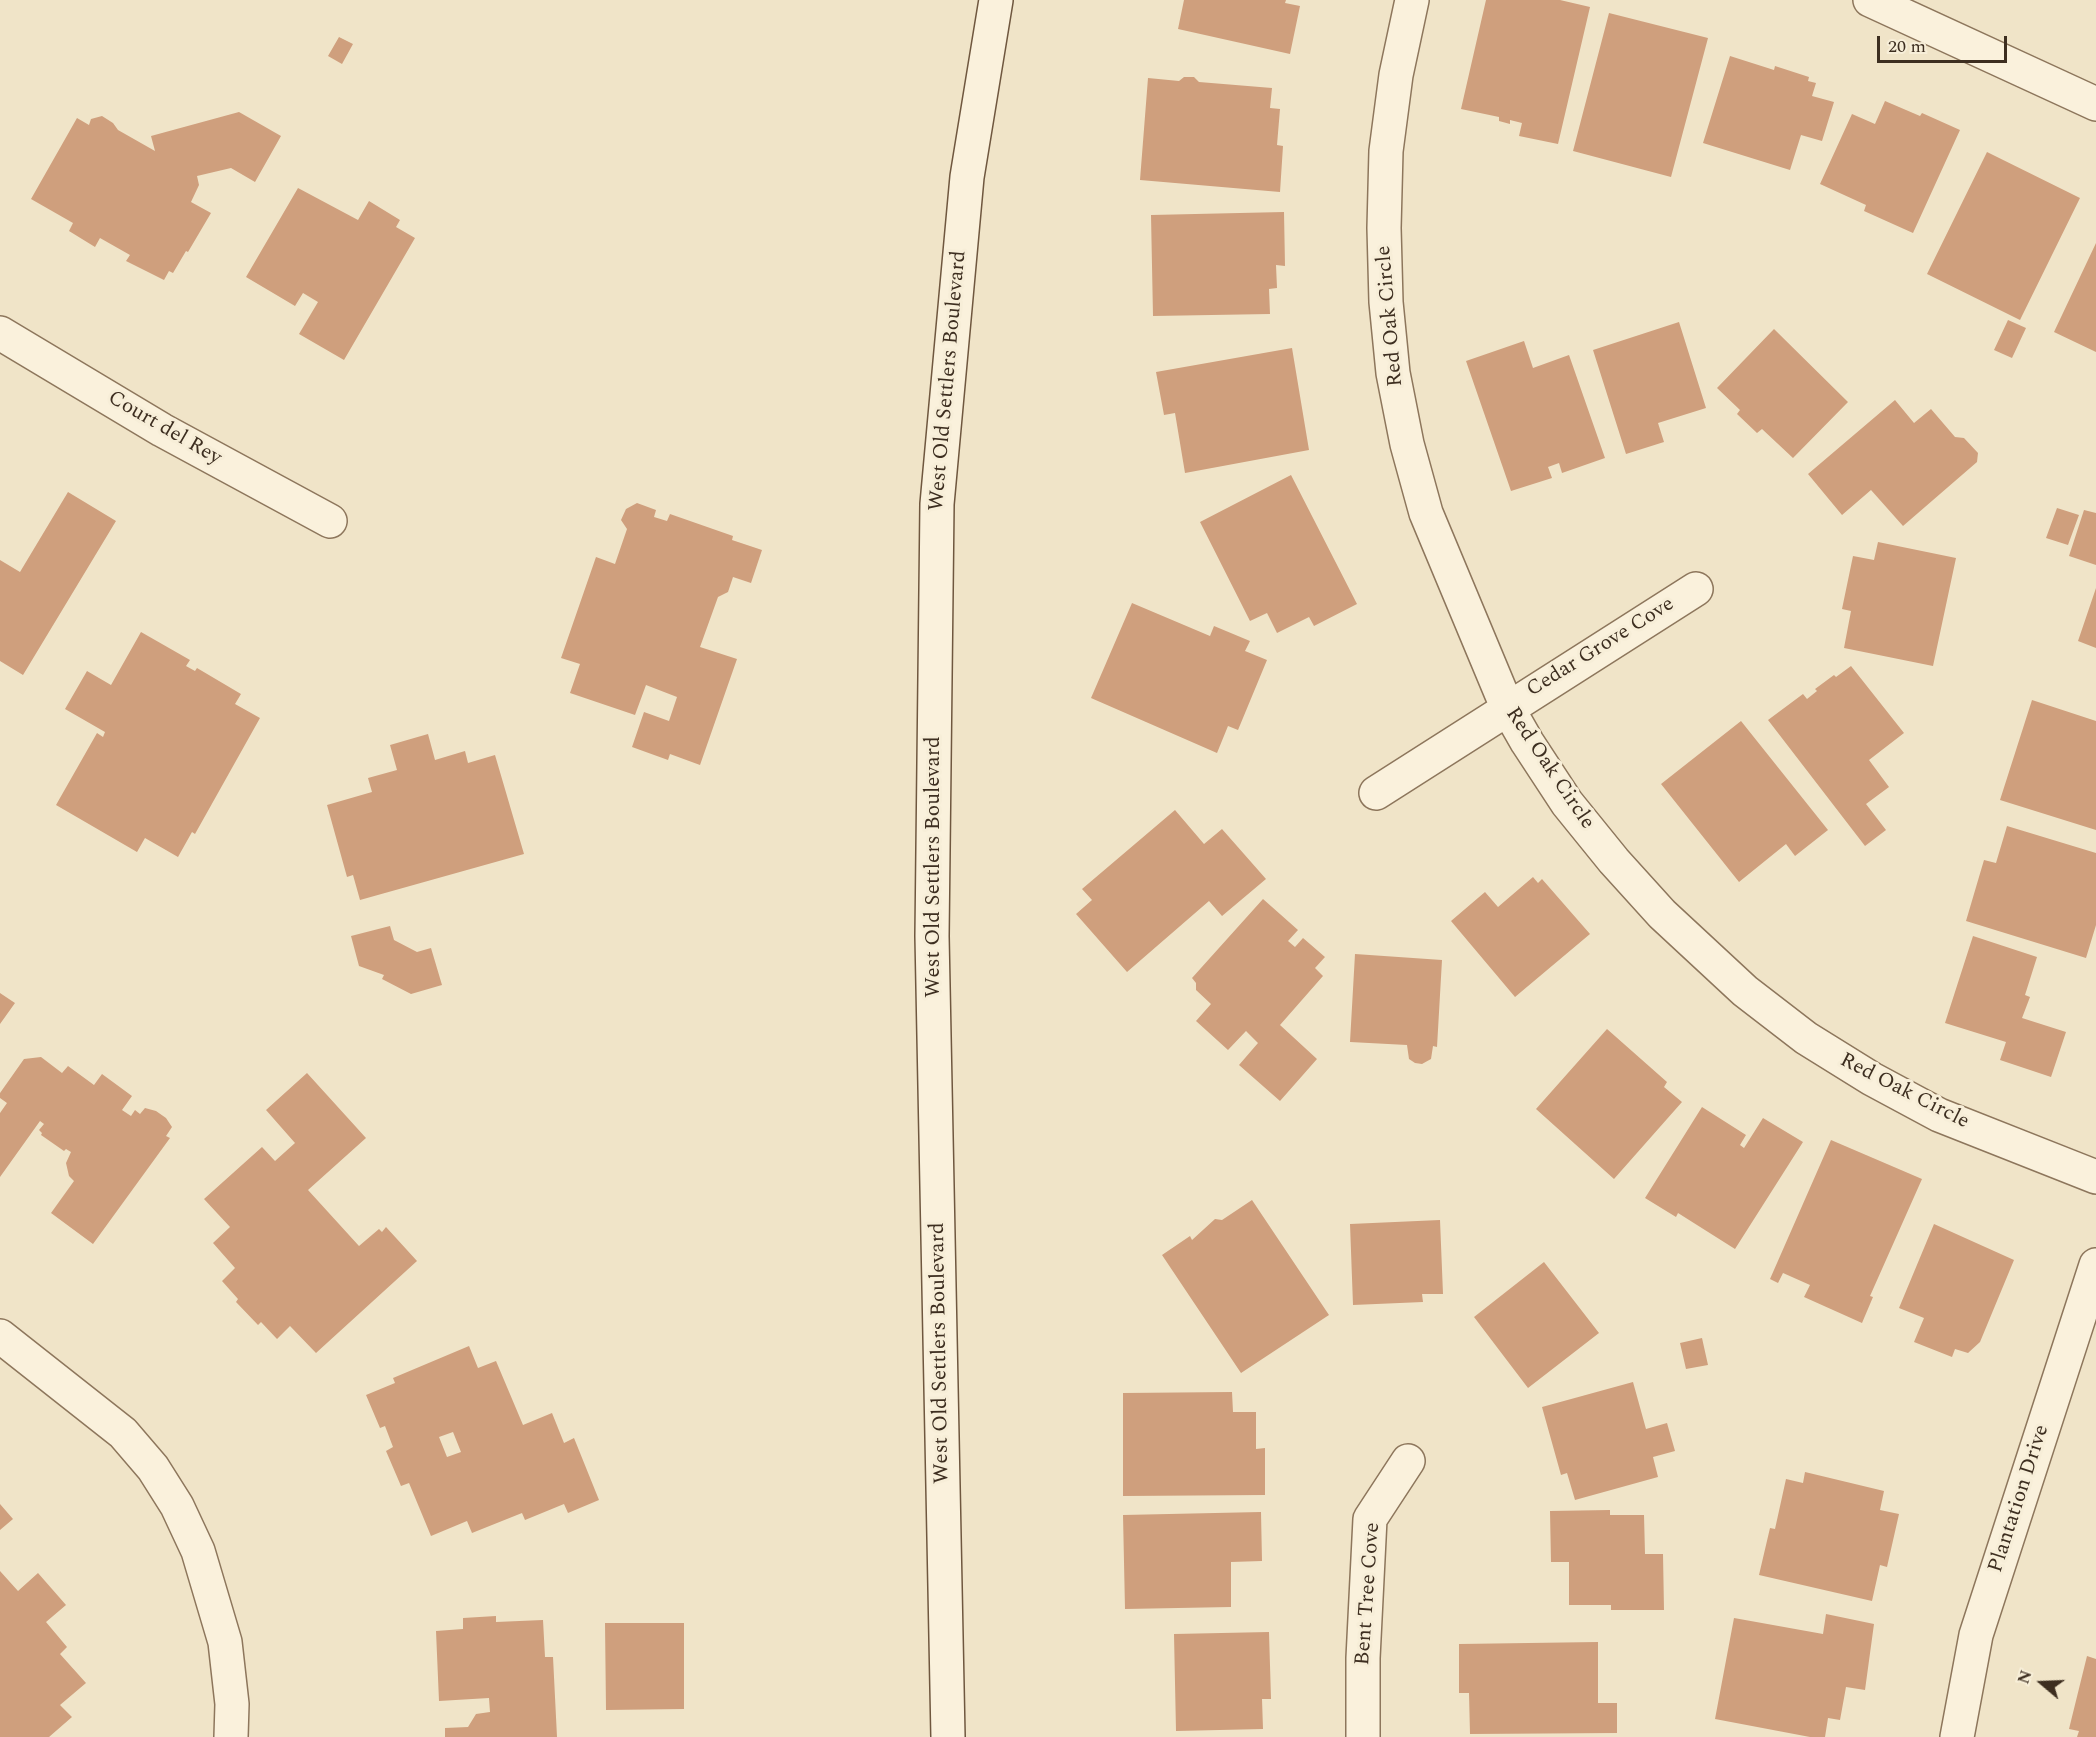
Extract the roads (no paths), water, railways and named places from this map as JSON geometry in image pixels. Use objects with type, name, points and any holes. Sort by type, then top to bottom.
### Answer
[{"type":"street","name":"West Old Settlers Boulevard","points":[[948,1737],[932,936],[937,504],[967,177],[996,0]]},
{"type":"street","name":"Red Oak Circle","points":[[1412,0],[1396,75],[1386,151],[1384,228],[1386,302],[1394,373],[1407,444],[1426,513],[1507,707],[1567,803],[1614,861],[1662,914],[1745,992],[1806,1038],[1872,1080],[1940,1115],[2096,1177]]},
{"type":"street","points":[[1870,0],[2096,104]]},
{"type":"street","name":"Court del Rey","points":[[0,333],[162,430],[330,521]]},
{"type":"street","name":"Cedar Grove Cove","points":[[1376,793],[1507,707],[1696,589]]},
{"type":"street","name":"Plantation Drive","points":[[1956,1737],[1976,1635],[2096,1264]]},
{"type":"street","points":[[0,1336],[123,1433],[153,1468],[177,1506],[198,1551],[225,1641],[232,1704],[231,1737]]},
{"type":"street","name":"Bent Tree Cove","points":[[1363,1737],[1363,1658],[1370,1519],[1408,1461]]}]
